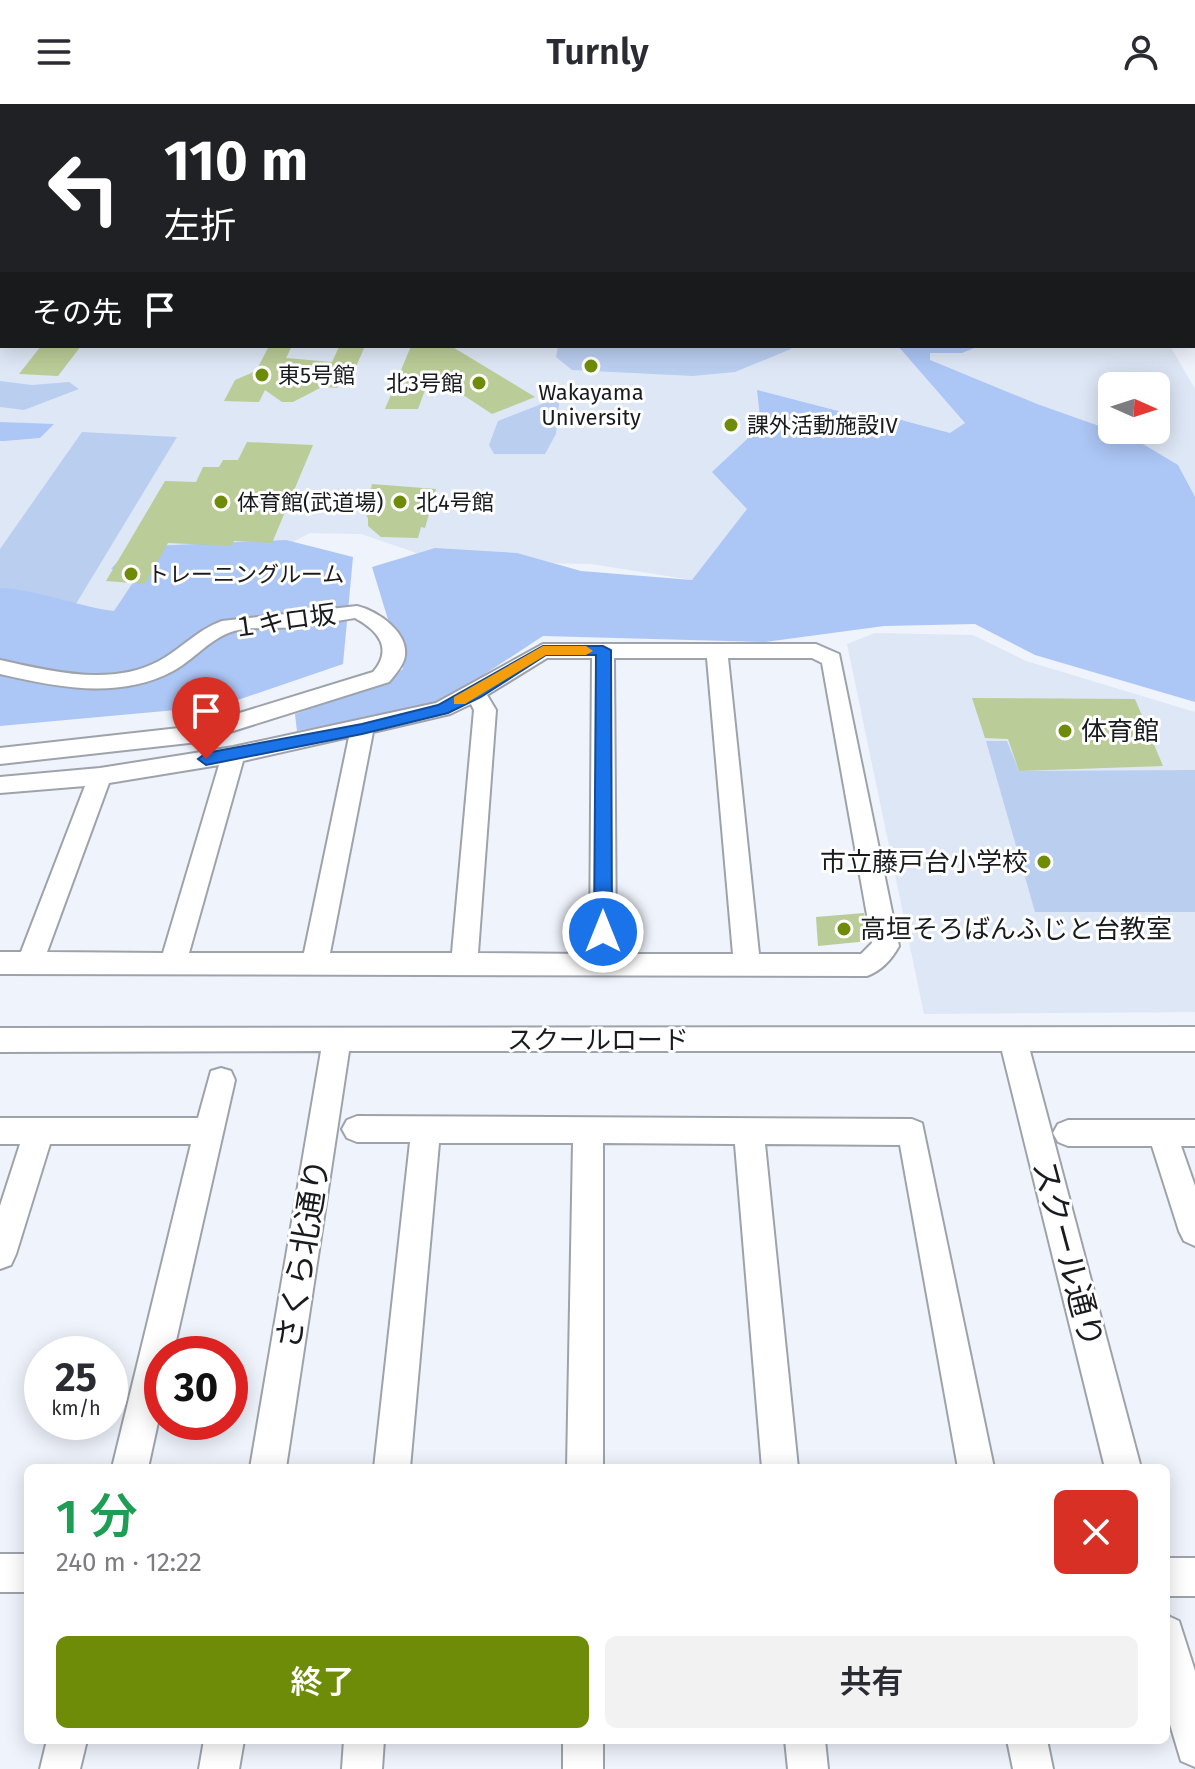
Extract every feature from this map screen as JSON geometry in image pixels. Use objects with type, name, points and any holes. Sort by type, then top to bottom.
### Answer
[{"type":"street","name":"１キロ坂","points":[[0,667],[39,676],[101,682],[134,678],[162,668],[181,657],[203,637],[227,626],[255,621],[296,621],[357,612],[371,616],[384,631],[394,651],[393,662],[381,677],[351,689],[198,734],[8,755]]},
{"type":"street","points":[[603,650],[603,963]]},
{"type":"street","points":[[0,963],[867,965],[886,946],[832,659],[816,651],[543,651],[475,693],[442,709],[233,755],[1,788],[8,755]]},
{"type":"street","points":[[717,651],[747,963]]},
{"type":"street","points":[[464,964],[485,710],[475,693]]},
{"type":"street","points":[[315,964],[362,729]]},
{"type":"street","points":[[173,964],[233,755]]},
{"type":"street","points":[[30,963],[100,776]]},
{"type":"street","name":"スクールロード","points":[[0,1040],[1195,1039]]},
{"type":"street","name":"さくら北通り","points":[[269,1464],[337,1040]]},
{"type":"street","name":"スクール通り","points":[[1013,1040],[1122,1464]]},
{"type":"street","points":[[131,1464],[221,1080]]},
{"type":"street","points":[[357,1129],[912,1132],[975,1464]]},
{"type":"street","points":[[392,1464],[426,1129]]},
{"type":"street","points":[[585,1464],[588,1130]]},
{"type":"street","points":[[0,1131],[209,1131]]},
{"type":"street","points":[[749,1131],[780,1464]]},
{"type":"street","points":[[0,1254],[39,1132]]},
{"type":"street","points":[[1068,1133],[1195,1133]]},
{"type":"street","points":[[1162,1133],[1195,1231]]},
{"type":"street","points":[[0,1573],[24,1573]]},
{"type":"street","points":[[1170,1577],[1195,1577]]},
{"type":"street","points":[[1170,1650],[1195,1747]]},
{"type":"street","points":[[60,1769],[66,1744]]},
{"type":"street","points":[[219,1769],[223,1744]]},
{"type":"street","points":[[362,1769],[364,1744]]},
{"type":"street","points":[[583,1744],[583,1769]]},
{"type":"street","points":[[805,1744],[808,1769]]},
{"type":"street","points":[[1028,1744],[1033,1769]]},
{"type":"shaded area","name":"Wakayama University","points":[[0,348],[1171,348],[1195,389],[1195,543],[692,580],[591,564],[440,561],[361,534],[310,533],[153,613],[0,620]]},
{"type":"shaded area","points":[[558,348],[791,348],[735,372],[693,376],[572,370],[556,357]]},
{"type":"shaded area","points":[[900,348],[974,348],[962,353],[930,353],[930,360],[1098,426],[1098,444],[1143,444],[1178,465],[1195,497],[1195,702],[1035,655],[975,624],[884,626],[765,642],[543,636],[459,691],[430,705],[297,731],[295,714],[382,683],[403,669],[372,567],[435,548],[517,553],[581,571],[692,580],[747,509],[712,472],[761,426],[757,390],[869,419],[901,420],[950,433],[965,423]]},
{"type":"shaded area","points":[[0,381],[32,385],[69,382],[79,389],[24,410],[0,407]]},
{"type":"shaded area","points":[[552,400],[559,403],[556,434],[545,454],[494,454],[489,445],[498,421]]},
{"type":"shaded area","points":[[0,422],[54,424],[40,438],[0,441]]},
{"type":"shaded area","points":[[82,432],[177,437],[62,627],[0,611],[0,549]]},
{"type":"shaded area","points":[[286,540],[353,557],[343,664],[220,706],[0,726],[0,588],[114,611],[138,575],[111,569],[131,547]]},
{"type":"shaded area","name":"市立藤戸台小学校","points":[[875,633],[973,635],[1026,661],[1195,712],[1195,1012],[924,1014],[847,644]]},
{"type":"shaded area","points":[[986,741],[1007,741],[1019,771],[1195,770],[1195,912],[1035,912]]},
{"type":"building","points":[[39,348],[79,348],[58,376],[19,374]]},
{"type":"building","name":"東5号館","points":[[268,348],[291,348],[286,358],[332,362],[339,348],[364,348],[352,376],[343,373],[337,388],[322,387],[293,402],[282,402],[265,390],[259,402],[224,401],[235,380],[256,371]]},
{"type":"building","name":"北3号館","points":[[410,348],[454,348],[535,397],[492,414],[431,374],[418,409],[385,409]]},
{"type":"building","points":[[247,442],[313,445],[272,543],[234,541],[231,546],[168,543],[145,584],[106,581],[165,481],[196,482],[203,467],[219,467],[223,460],[238,460]]},
{"type":"building","name":"北4号館","points":[[372,484],[436,489],[425,528],[421,527],[418,538],[381,537],[368,526],[365,514]]},
{"type":"building","name":"体育館","points":[[972,698],[1135,699],[1163,766],[1019,771],[1008,739],[985,738]]},
{"type":"building","name":"高垣そろばんふじと台教室","points":[[864,913],[869,941],[818,946],[816,917]]},
{"type":"slow traffic","points":[[460,701],[543,651],[586,651]]},
{"type":"place","name":"Wakayama University","points":[[591,366]]},
{"type":"place","name":"東5号館","points":[[262,375]]},
{"type":"place","name":"北3号館","points":[[479,383]]},
{"type":"place","name":"課外活動施設IV","points":[[731,425]]},
{"type":"place","name":"体育館(武道場)","points":[[221,502]]},
{"type":"place","name":"北4号館","points":[[400,502]]},
{"type":"place","name":"トレーニングルーム","points":[[131,574]]},
{"type":"place","name":"体育館","points":[[1065,731]]},
{"type":"place","name":"市立藤戸台小学校","points":[[1044,862]]},
{"type":"place","name":"高垣そろばんふじと台教室","points":[[844,929]]},
{"type":"route","points":[[206,759],[362,729],[442,709],[475,693],[543,651],[603,650],[603,932]]}]
